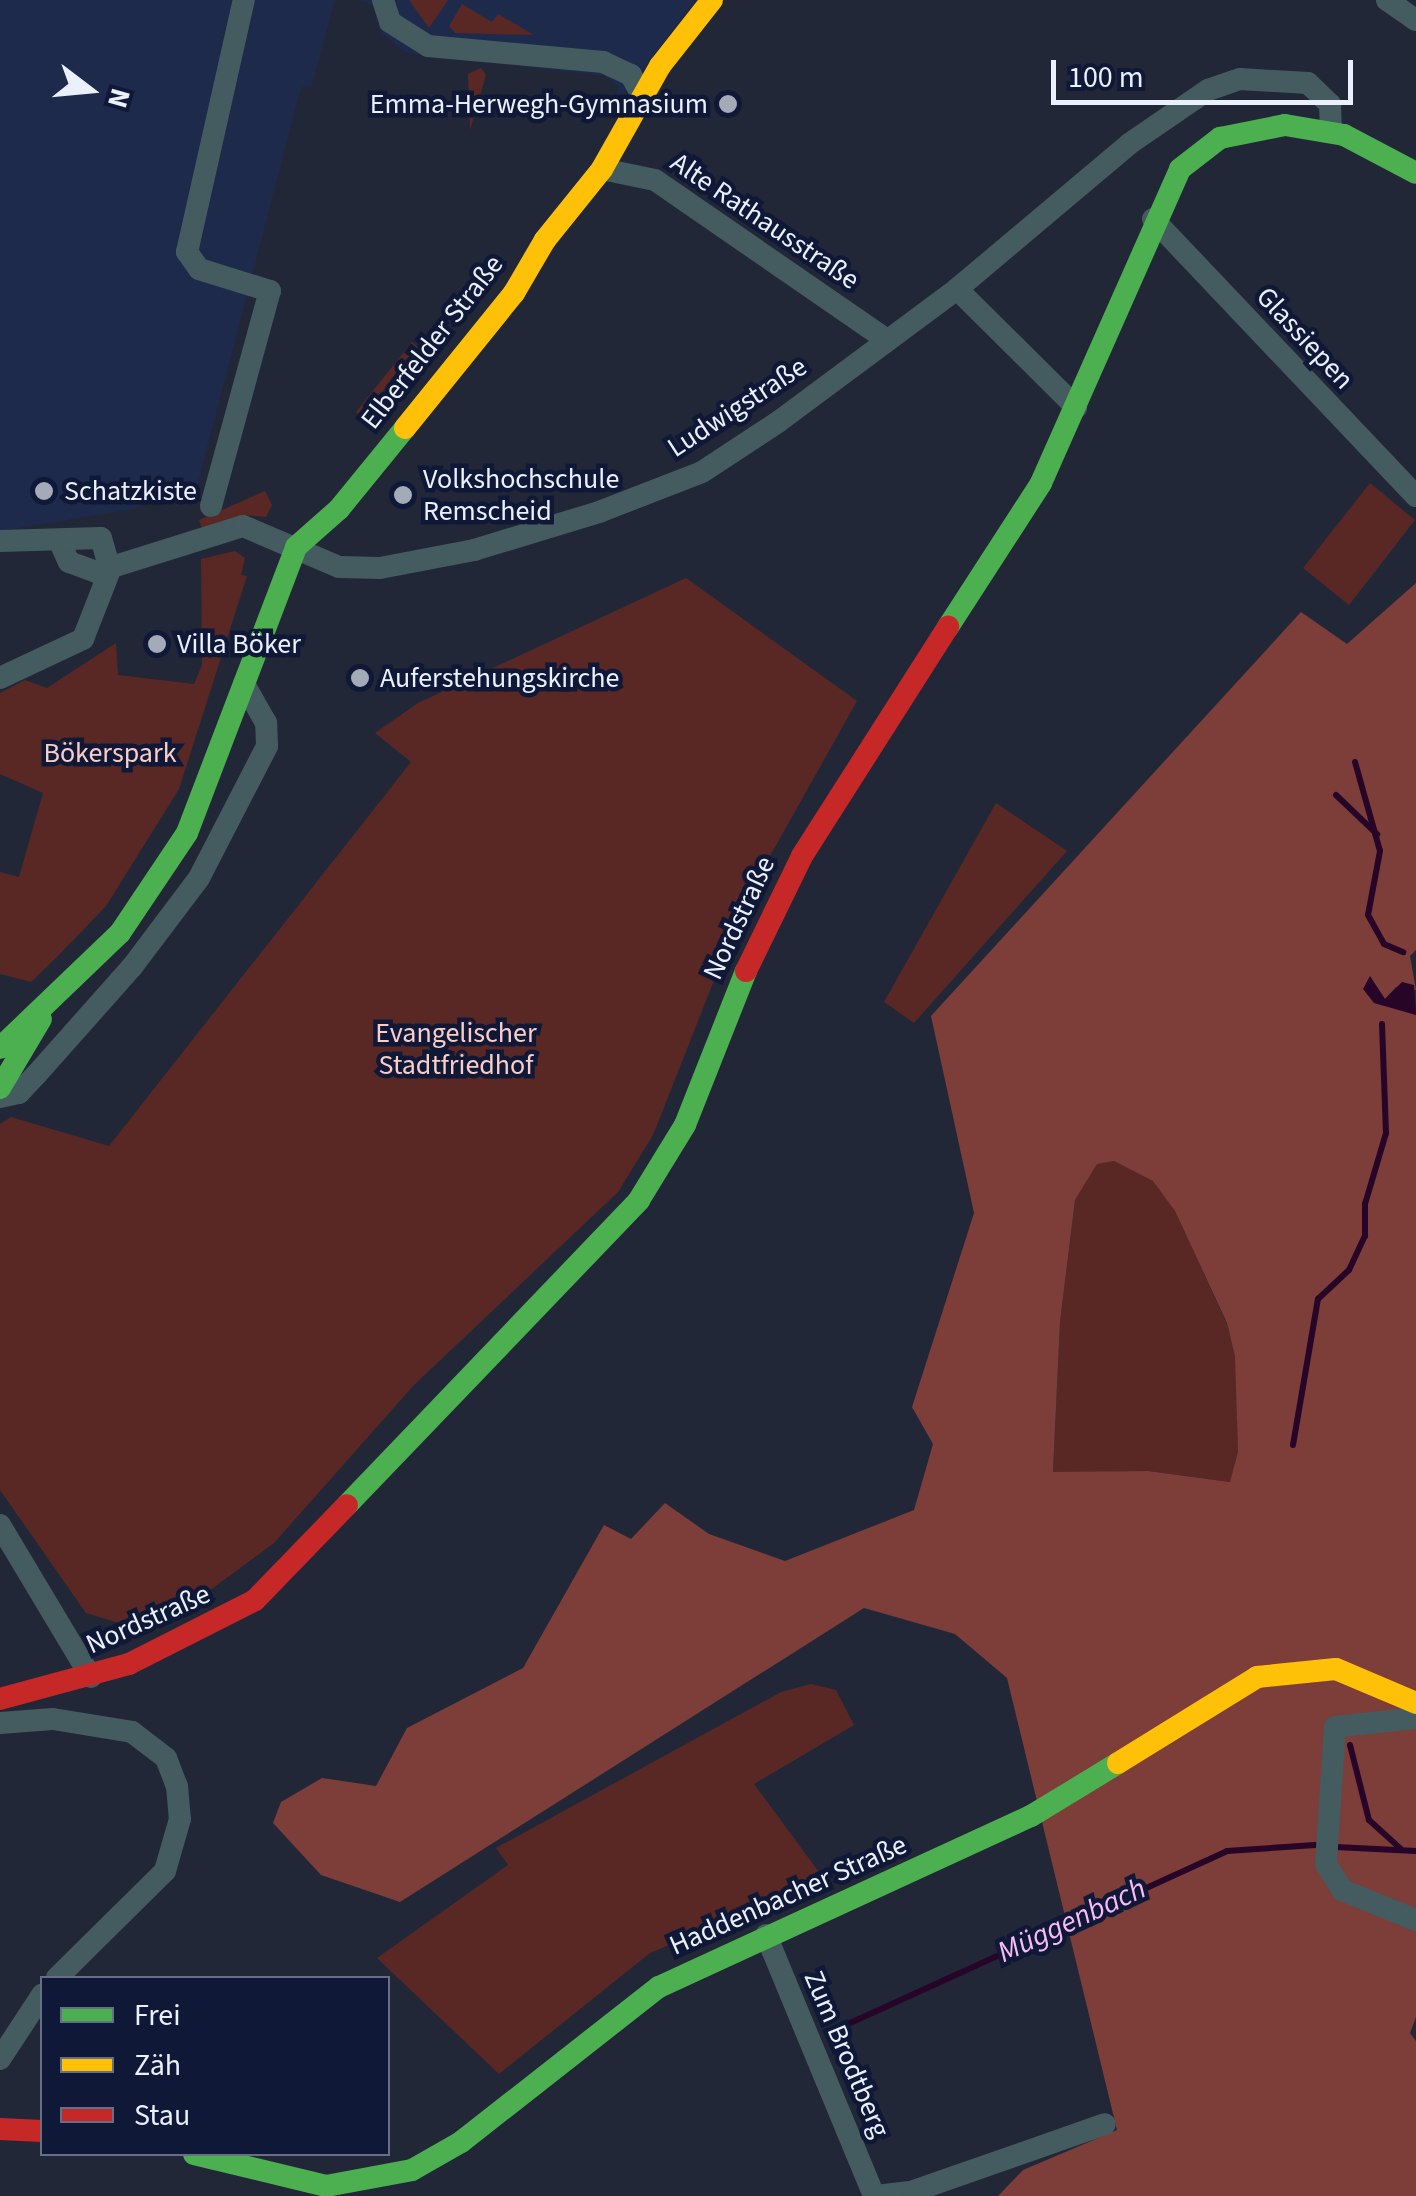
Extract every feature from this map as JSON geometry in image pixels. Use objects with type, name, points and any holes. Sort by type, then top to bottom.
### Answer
[{"type":"main road","name":"Elberfelder Straße","points":[[296,547],[339,509],[503,307],[602,169],[660,66],[712,0]]},
{"type":"main road","name":"Nordstraße","points":[[0,1698],[91,1677],[222,1621],[287,1572],[416,1428],[639,1200],[685,1125],[763,929],[802,856],[1041,483],[1153,220],[1180,169],[1220,138],[1263,126],[1331,132],[1416,173]]},
{"type":"main road","points":[[0,1048],[40,1015],[120,932],[188,832],[296,547]]},
{"type":"main road","points":[[0,1026],[40,1015]]},
{"type":"main road","points":[[0,1088],[21,1062],[40,1015]]},
{"type":"main road","name":"Haddenbacher Straße","points":[[202,2156],[326,2186],[412,2170],[460,2142],[659,1987],[1031,1816],[1257,1676],[1336,1669],[1416,1703]]},
{"type":"main road","points":[[0,2129],[40,2131]]},
{"type":"street","points":[[211,506],[270,291],[199,269],[187,252],[244,0]]},
{"type":"street","points":[[383,0],[390,22],[408,38],[445,50],[604,62],[630,76],[643,98]]},
{"type":"street","points":[[1387,0],[1416,20]]},
{"type":"street","name":"Ludwigstraße","points":[[296,547],[339,567],[380,568],[474,550],[612,507],[702,472],[956,289],[1129,144],[1208,90],[1240,79],[1308,83],[1330,104],[1331,132]]},
{"type":"street","name":"Alte Rathausstraße","points":[[602,169],[655,180],[887,340]]},
{"type":"street","name":"Glassiepen","points":[[1153,220],[1416,496]]},
{"type":"street","points":[[956,289],[1076,407]]},
{"type":"street","points":[[59,540],[69,562],[96,572],[243,526],[296,547]]},
{"type":"street","points":[[0,542],[101,538],[110,570],[83,639],[0,678]]},
{"type":"street","points":[[0,1098],[19,1093],[36,1075],[132,967],[199,878],[267,746],[266,722],[244,684]]},
{"type":"street","points":[[0,1526],[91,1677]]},
{"type":"street","points":[[1416,1718],[1334,1727],[1326,1864],[1342,1890],[1416,1920]]},
{"type":"street","points":[[0,1722],[110,1724],[140,1736],[166,1758],[180,1800],[176,1837],[165,1870],[60,1976]]},
{"type":"street","name":"Zum Brodtberg","points":[[766,1935],[875,2196],[914,2191],[1105,2124]]},
{"type":"street","points":[[0,2059],[40,1998]]},
{"type":"shaded area","points":[[0,0],[335,0],[311,88],[301,87],[197,486],[132,509],[0,531]]},
{"type":"shaded area","points":[[356,0],[695,0],[614,108],[618,87],[606,76],[406,53],[381,33],[372,4]]},
{"type":"shaded area","points":[[1416,583],[1416,950],[1410,956],[1416,990],[1396,987],[1385,999],[1363,989],[1416,1015],[1416,2017],[1410,2033],[1416,2041],[1416,2196],[998,2196],[1023,2170],[1117,2130],[1007,1678],[955,1634],[864,1608],[400,1902],[321,1875],[273,1823],[281,1802],[322,1778],[376,1786],[407,1728],[523,1668],[604,1525],[631,1539],[665,1503],[709,1534],[785,1561],[914,1510],[933,1444],[912,1407],[974,1213],[931,1016],[1301,612],[1347,644]],"holes":[[[1114,1161],[1153,1181],[1175,1211],[1227,1323],[1235,1356],[1238,1452],[1230,1482],[1148,1471],[1053,1472],[1060,1322],[1075,1200],[1097,1164]]]},
{"type":"shaded area","points":[[1370,976],[1385,999],[1402,982],[1414,985],[1416,1015],[1374,1003],[1363,989]]},
{"type":"green space","points":[[409,0],[448,0],[429,28]]},
{"type":"green space","points":[[462,4],[492,22],[498,14],[534,35],[455,33],[449,26]]},
{"type":"green space","points":[[481,68],[486,75],[470,130],[468,74]]},
{"type":"green space","points":[[412,342],[418,347],[362,417],[356,412]]},
{"type":"green space","points":[[1370,483],[1415,520],[1349,605],[1303,568]]},
{"type":"green space","points":[[265,491],[272,505],[266,517],[244,515],[202,528],[199,520]]},
{"type":"green space","name":"Bökerspark","points":[[235,551],[245,558],[241,575],[247,576],[179,789],[106,906],[58,956],[31,982],[0,974],[0,872],[19,877],[43,793],[0,774],[0,693],[25,680],[47,688],[116,643],[118,675],[194,684],[202,665],[201,559]]},
{"type":"green space","name":"Evangelischer Stadtfriedhof","points":[[686,578],[857,701],[747,897],[653,1135],[618,1192],[414,1385],[274,1543],[171,1619],[129,1626],[86,1613],[0,1490],[0,1124],[11,1117],[109,1146],[411,762],[375,733],[418,703]]},
{"type":"green space","points":[[996,803],[1067,851],[914,1023],[884,1002]]},
{"type":"green space","points":[[1114,1161],[1154,1181],[1175,1211],[1227,1324],[1236,1356],[1238,1452],[1231,1482],[1148,1471],[1053,1473],[1060,1322],[1075,1200],[1097,1163]]},
{"type":"green space","points":[[811,1684],[836,1690],[854,1725],[754,1784],[824,1879],[650,1953],[499,2074],[377,1958],[508,1865],[496,1848],[781,1692]]},
{"type":"waterway","name":"Glassiepen","points":[[1355,762],[1380,851],[1368,915],[1384,944],[1403,952]]},
{"type":"waterway","name":"Glassiepen","points":[[1336,795],[1377,834]]},
{"type":"waterway","name":"Glassiepen","points":[[1293,1445],[1318,1299],[1349,1270],[1365,1236],[1365,1204],[1386,1133],[1382,1024]]},
{"type":"waterway","name":"Glassiepen","points":[[1350,1745],[1369,1820],[1401,1849]]},
{"type":"waterway","name":"Müggenbach","points":[[837,2029],[1227,1851],[1315,1845]]},
{"type":"waterway","name":"Müggenbach","points":[[1336,1847],[1416,1851]]},
{"type":"traffic: fast","points":[[948,627],[1041,483],[1180,169],[1220,138],[1285,125],[1344,135],[1416,173]]},
{"type":"traffic: fast","points":[[0,1048],[120,933],[187,833],[296,547],[339,509],[405,428]]},
{"type":"traffic: fast","points":[[347,1505],[639,1200],[685,1125],[746,971]]},
{"type":"traffic: fast","points":[[0,1088],[41,1019]]},
{"type":"traffic: fast","points":[[202,2156],[326,2186],[412,2170],[461,2142],[659,1987],[1031,1816],[1118,1763]]},
{"type":"traffic: slow","points":[[405,428],[514,293],[545,240],[602,169],[660,66],[712,0]]},
{"type":"traffic: slow","points":[[1118,1763],[1257,1677],[1336,1669],[1416,1703]]},
{"type":"traffic: jam","points":[[746,971],[802,856],[948,627]]},
{"type":"traffic: jam","points":[[0,1699],[129,1664],[255,1600],[347,1505]]},
{"type":"traffic: jam","points":[[0,2129],[40,2131]]},
{"type":"place","name":"Emma-Herwegh-Gymnasium","points":[[728,104]]},
{"type":"place","name":"Schatzkiste","points":[[44,491]]},
{"type":"place","name":"Volkshochschule Remscheid","points":[[403,495]]},
{"type":"place","name":"Villa Böker","points":[[157,644]]},
{"type":"place","name":"Auferstehungskirche","points":[[360,678]]}]
